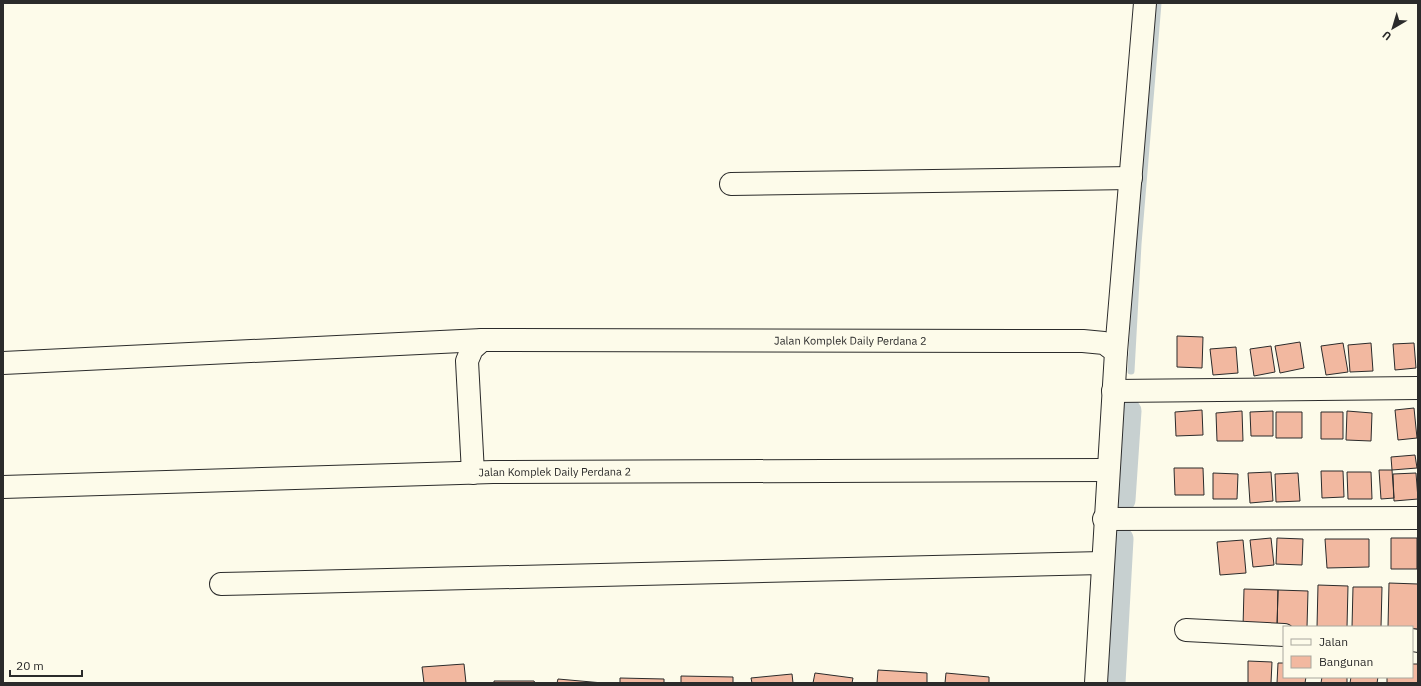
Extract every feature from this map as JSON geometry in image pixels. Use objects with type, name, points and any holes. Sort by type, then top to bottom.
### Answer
[{"type":"street","points":[[1096,683],[1104,520],[1114,391],[1110,347],[1131,178],[1145,3]]},
{"type":"street","points":[[731,184],[1131,178]]},
{"type":"street","points":[[3,363],[482,340]]},
{"type":"street","name":"Jalan Komplek Daily Perdana 2","points":[[1108,470],[473,473],[467,360],[472,349],[482,340],[1067,340],[1110,347]]},
{"type":"street","points":[[1114,391],[1418,388]]},
{"type":"street","points":[[3,487],[473,473]]},
{"type":"street","points":[[1104,520],[1418,518]]},
{"type":"street","points":[[221,584],[1102,563]]},
{"type":"street","points":[[1186,630],[1283,635]]},
{"type":"building","points":[[1177,336],[1203,337],[1202,368],[1177,367]]},
{"type":"building","points":[[1300,342],[1304,368],[1280,373],[1275,346]]},
{"type":"building","points":[[1343,343],[1348,372],[1326,375],[1321,346]]},
{"type":"building","points":[[1371,343],[1373,371],[1350,372],[1348,345]]},
{"type":"building","points":[[1414,343],[1416,368],[1395,370],[1393,344]]},
{"type":"building","points":[[1271,346],[1275,372],[1254,376],[1250,349]]},
{"type":"building","points":[[1236,347],[1238,373],[1213,375],[1210,349]]},
{"type":"building","points":[[1414,408],[1417,438],[1398,440],[1395,410]]},
{"type":"building","points":[[1202,410],[1203,435],[1176,436],[1175,412]]},
{"type":"building","points":[[1242,411],[1243,441],[1217,441],[1216,413]]},
{"type":"building","points":[[1273,411],[1273,436],[1251,436],[1250,412]]},
{"type":"building","points":[[1347,411],[1372,413],[1371,441],[1346,440]]},
{"type":"building","points":[[1276,412],[1302,412],[1302,438],[1276,438]]},
{"type":"building","points":[[1321,412],[1343,412],[1343,439],[1321,439]]},
{"type":"building","points":[[1415,455],[1417,468],[1392,470],[1391,457]]},
{"type":"building","points":[[1174,468],[1203,468],[1204,495],[1175,495]]},
{"type":"building","points":[[1379,470],[1392,470],[1394,498],[1381,499]]},
{"type":"building","points":[[1321,471],[1343,471],[1344,497],[1322,498]]},
{"type":"building","points":[[1271,472],[1273,501],[1250,503],[1248,473]]},
{"type":"building","points":[[1347,472],[1371,472],[1372,499],[1348,499]]},
{"type":"building","points":[[1213,473],[1238,474],[1237,499],[1213,499]]},
{"type":"building","points":[[1298,473],[1300,501],[1276,502],[1275,474]]},
{"type":"building","points":[[1416,473],[1418,499],[1394,501],[1393,474]]},
{"type":"building","points":[[1271,538],[1274,565],[1253,567],[1250,540]]},
{"type":"building","points":[[1277,538],[1303,539],[1302,565],[1276,564]]},
{"type":"building","points":[[1391,538],[1417,538],[1417,569],[1391,569]]},
{"type":"building","points":[[1325,539],[1369,539],[1369,567],[1327,568]]},
{"type":"building","points":[[1243,540],[1246,573],[1220,575],[1217,542]]},
{"type":"building","points":[[1389,583],[1418,584],[1418,629],[1413,629],[1413,626],[1388,626]]},
{"type":"building","points":[[1318,585],[1348,586],[1347,626],[1317,626]]},
{"type":"building","points":[[1353,587],[1382,587],[1381,626],[1352,626]]},
{"type":"building","points":[[1244,589],[1278,590],[1277,628],[1243,627]]},
{"type":"building","points":[[1278,590],[1308,591],[1307,626],[1283,626],[1283,628],[1277,628]]},
{"type":"building","points":[[1248,661],[1272,662],[1271,683],[1248,683]]},
{"type":"building","points":[[1278,663],[1283,663],[1283,678],[1306,678],[1305,683],[1277,683]]},
{"type":"building","points":[[464,664],[466,683],[424,683],[422,667]]},
{"type":"building","points":[[1413,664],[1418,664],[1418,683],[1387,683],[1387,678],[1413,678]]},
{"type":"building","points":[[878,670],[927,673],[927,683],[877,683]]},
{"type":"building","points":[[815,673],[853,678],[852,683],[813,683]]},
{"type":"building","points":[[946,673],[989,677],[989,683],[945,683]]},
{"type":"building","points":[[792,674],[793,683],[752,683],[751,678]]},
{"type":"building","points":[[681,676],[733,677],[733,683],[681,683]]},
{"type":"building","points":[[620,678],[664,679],[664,683],[620,683]]},
{"type":"building","points":[[1322,678],[1347,678],[1347,683],[1321,683]]},
{"type":"building","points":[[1351,678],[1378,678],[1377,683],[1350,683]]},
{"type":"building","points":[[558,679],[603,683],[557,683]]},
{"type":"building","points":[[494,681],[534,681],[535,683],[494,683]]},
{"type":"waterway","points":[[1131,371],[1138,244],[1158,3]]},
{"type":"waterway","points":[[1123,500],[1129,411]]},
{"type":"waterway","points":[[1113,683],[1121,539]]}]
